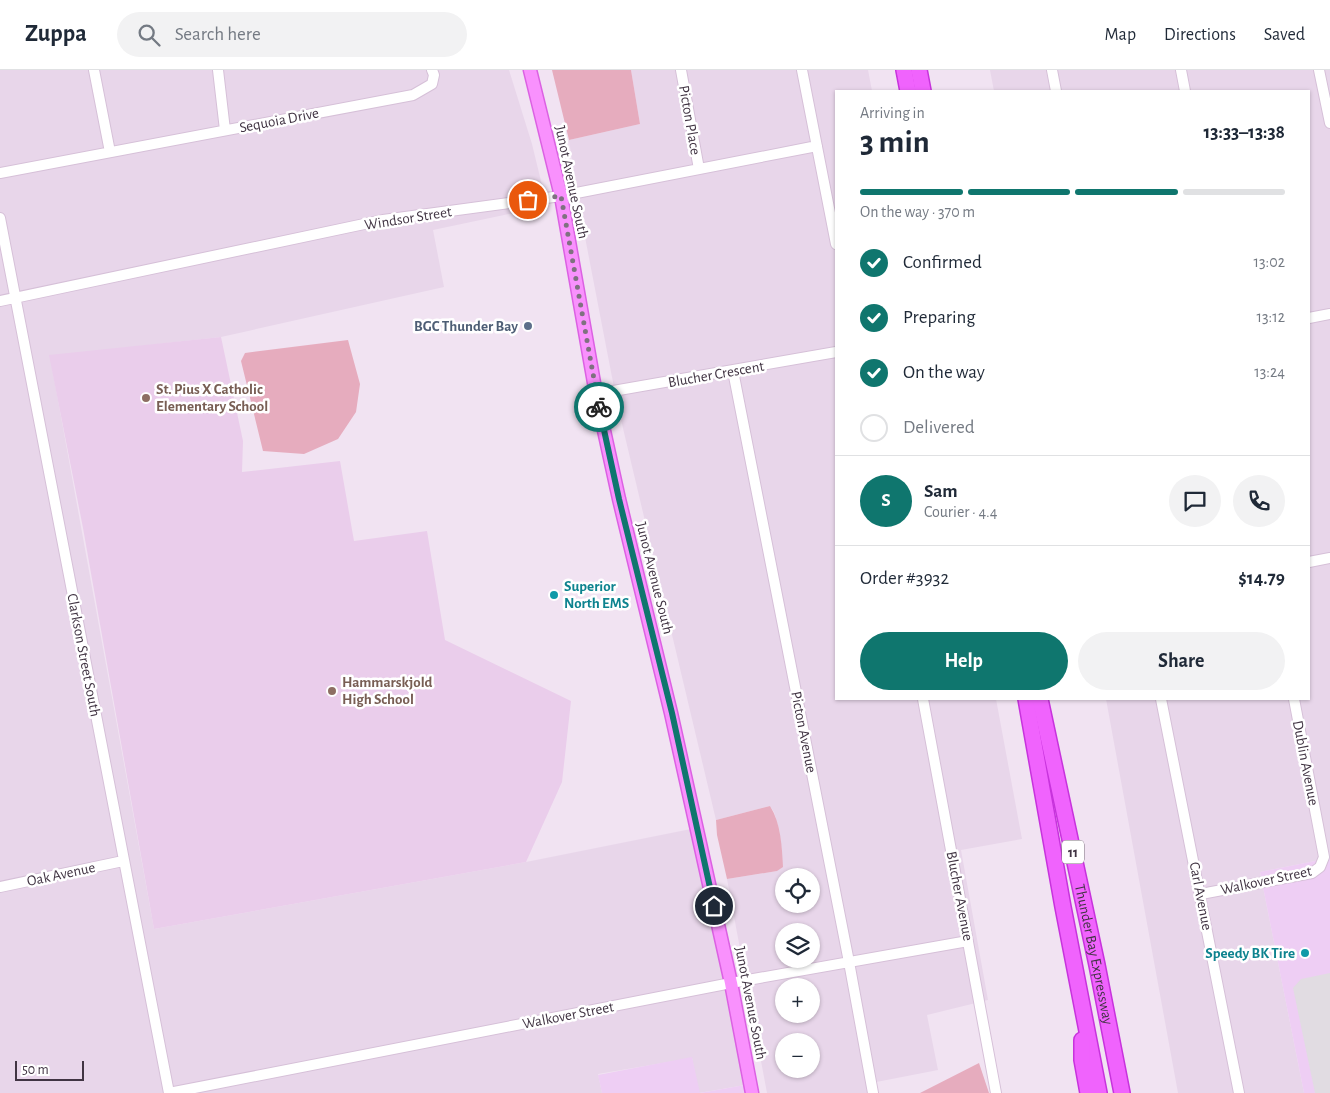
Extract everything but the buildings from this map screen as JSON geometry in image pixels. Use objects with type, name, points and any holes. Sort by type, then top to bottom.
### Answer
[{"type":"highway","points":[[904,70],[908,90]]},
{"type":"highway","points":[[919,70],[923,90]]},
{"type":"highway","name":"Thunder Bay Expressway","points":[[1026,700],[1099,1093]]},
{"type":"highway","name":"Thunder Bay Expressway","points":[[1040,700],[1122,1093]]},
{"type":"highway","points":[[1081,1001],[1082,1060],[1088,1093]]},
{"type":"highway","points":[[1105,1006],[1129,1093]]},
{"type":"main road","name":"Junot Avenue South","points":[[530,70],[561,196],[596,394],[619,499],[672,713],[731,983],[752,1093]]},
{"type":"street","points":[[94,70],[110,152]]},
{"type":"street","points":[[218,70],[225,130]]},
{"type":"street","name":"Sequoia Drive","points":[[0,173],[413,95],[432,84],[434,75],[432,70]]},
{"type":"street","name":"Picton Place","points":[[681,70],[699,169]]},
{"type":"street","points":[[802,70],[835,239]]},
{"type":"street","points":[[1052,70],[1056,90]]},
{"type":"street","points":[[1181,70],[1185,90]]},
{"type":"street","points":[[1319,70],[1330,123]]},
{"type":"street","name":"Windsor Street","points":[[0,301],[383,220],[561,196],[817,146]]},
{"type":"street","name":"Clarkson Street South","points":[[0,218],[169,1093]]},
{"type":"street","points":[[1310,318],[1330,314]]},
{"type":"street","name":"Blucher Crescent","points":[[596,394],[835,352]]},
{"type":"street","name":"Picton Avenue","points":[[733,371],[849,962],[872,1093]]},
{"type":"street","points":[[1310,562],[1330,558]]},
{"type":"street","name":"Blucher Avenue","points":[[922,700],[996,1093]]},
{"type":"street","name":"Carl Avenue","points":[[1161,700],[1239,1093]]},
{"type":"street","name":"Dublin Avenue","points":[[1294,700],[1324,857]]},
{"type":"street","name":"Walkover Street","points":[[1201,894],[1312,872],[1320,867],[1324,857]]},
{"type":"street","name":"Oak Avenue","points":[[0,887],[123,861]]},
{"type":"street","name":"Walkover Street","points":[[169,1093],[731,983],[968,941]]},
{"type":"shaded area","points":[[0,70],[509,70],[532,144],[547,206],[433,230],[444,287],[221,337],[50,356],[154,929],[526,862],[691,829],[745,1085],[699,1093],[692,1058],[598,1074],[602,1093],[0,1093]]},
{"type":"shaded area","points":[[552,70],[631,70],[640,124],[569,140]]},
{"type":"shaded area","points":[[631,70],[868,70],[872,90],[835,90],[835,700],[996,700],[1022,839],[961,850],[988,1000],[927,1015],[938,1070],[866,1084],[867,1093],[767,1093],[727,879],[775,871],[775,913],[820,913],[820,868],[778,868],[782,852],[779,829],[774,812],[770,806],[716,820],[617,403],[579,206],[569,140],[640,124]]},
{"type":"shaded area","points":[[990,70],[1330,70],[1330,858],[1260,872],[1304,1093],[1178,1093],[1106,700],[1310,700],[1310,90],[994,90]]},
{"type":"shaded area","name":"Hammarskjold High School","points":[[221,337],[243,441],[242,472],[340,461],[354,541],[427,531],[445,640],[571,701],[562,782],[526,862],[154,929],[83,528],[49,355]]},
{"type":"shaded area","points":[[348,340],[360,384],[356,412],[338,439],[304,454],[263,451],[241,361],[245,353]]},
{"type":"shaded area","points":[[770,806],[779,827],[783,867],[775,868],[775,871],[727,879],[717,835],[716,820]]},
{"type":"shaded area","points":[[1330,858],[1330,1093],[1304,1093],[1260,872]]},
{"type":"shaded area","points":[[1330,973],[1330,1093],[1315,1093],[1293,988],[1301,979]]},
{"type":"shaded area","points":[[692,1057],[700,1093],[602,1093],[598,1075]]},
{"type":"shaded area","points":[[979,1063],[989,1093],[920,1093]]},
{"type":"shaded area","points":[[745,1085],[746,1093],[700,1093]]},
{"type":"way so far","points":[[528,200],[561,196],[599,407]]},
{"type":"place","name":"BGC Thunder Bay","points":[[528,326]]},
{"type":"place","name":"St. Pius X Catholic Elementary School","points":[[146,398]]},
{"type":"place","name":"Superior North EMS","points":[[554,595]]},
{"type":"place","name":"Hammarskjold High School","points":[[332,691]]},
{"type":"place","name":"Speedy BK Tire","points":[[1305,953]]},
{"type":"route","points":[[599,407],[619,499],[672,713],[714,906]]}]
